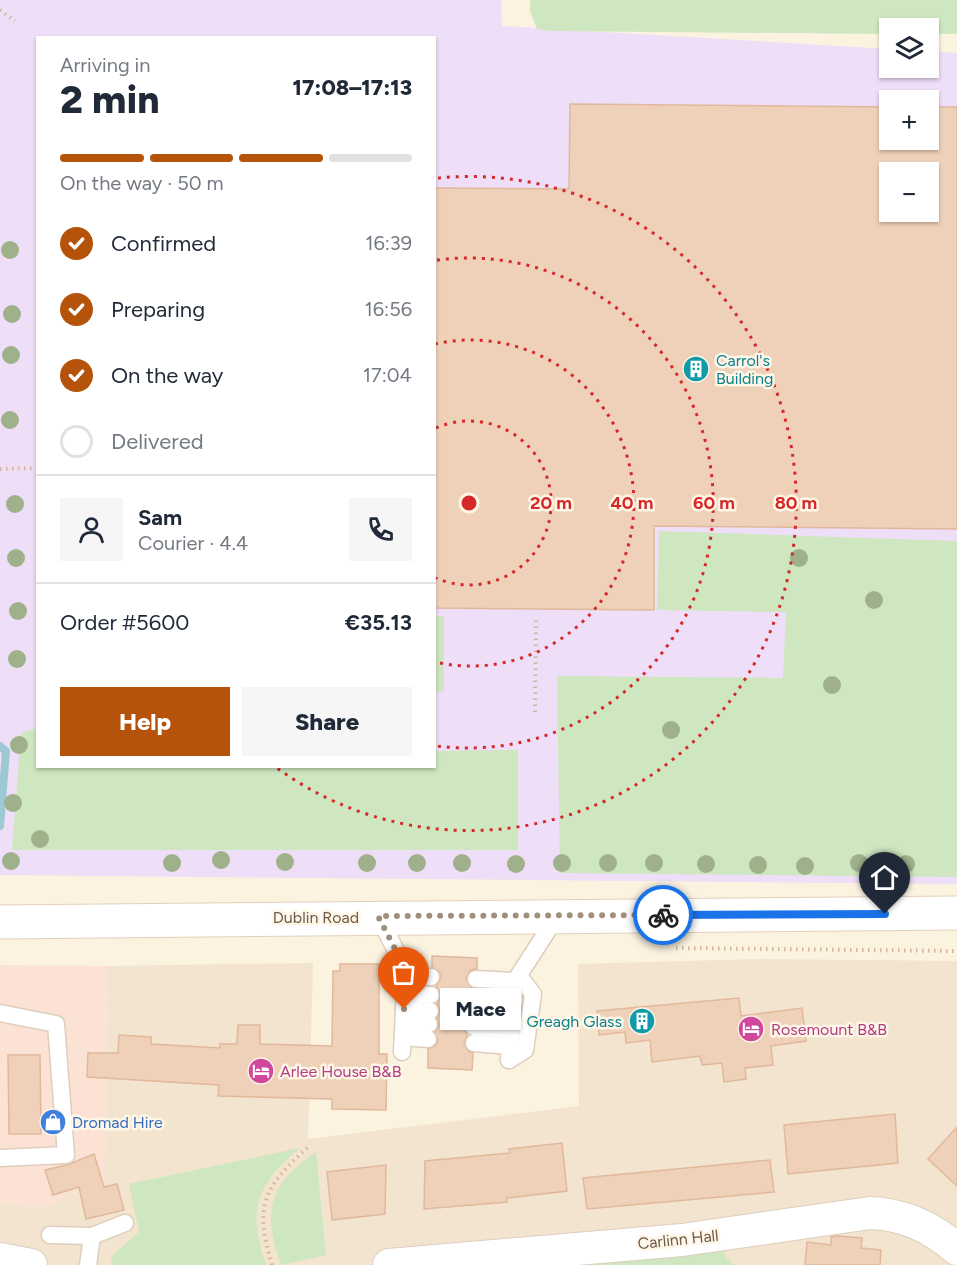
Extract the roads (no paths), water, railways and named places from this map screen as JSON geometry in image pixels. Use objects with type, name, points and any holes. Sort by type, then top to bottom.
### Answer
[{"type":"main road","name":"Dublin Road","points":[[0,921],[378,916],[957,914]]},
{"type":"street","name":"Carlinn Hall","points":[[389,1265],[682,1240],[870,1213],[891,1214],[910,1219],[957,1249]]},
{"type":"street","points":[[0,1259],[31,1265]]},
{"type":"lane","points":[[378,916],[406,970],[404,1023]]},
{"type":"lane","points":[[476,979],[517,979],[533,994],[525,1050],[509,1060],[517,979],[558,916]]},
{"type":"lane","points":[[406,975],[431,977]]},
{"type":"lane","points":[[0,1013],[56,1024],[66,1155],[0,1158]]},
{"type":"lane","points":[[404,1023],[429,1017],[404,1023]]},
{"type":"lane","points":[[512,1023],[475,1020],[512,1023]]},
{"type":"lane","points":[[50,1235],[92,1236],[125,1223]]},
{"type":"lane","points":[[88,1265],[92,1254],[92,1236]]},
{"type":"waterway","points":[[0,746],[6,751],[0,826]]},
{"type":"place","name":"Carrol's Building","points":[[696,369]]},
{"type":"place","name":"Mace","points":[[404,1009]]},
{"type":"place","name":"Greagh Glass","points":[[642,1021]]},
{"type":"place","name":"Rosemount B&B","points":[[751,1029]]},
{"type":"place","name":"Arlee House B&B","points":[[261,1071]]},
{"type":"place","name":"Dromad Hire","points":[[53,1122]]}]
